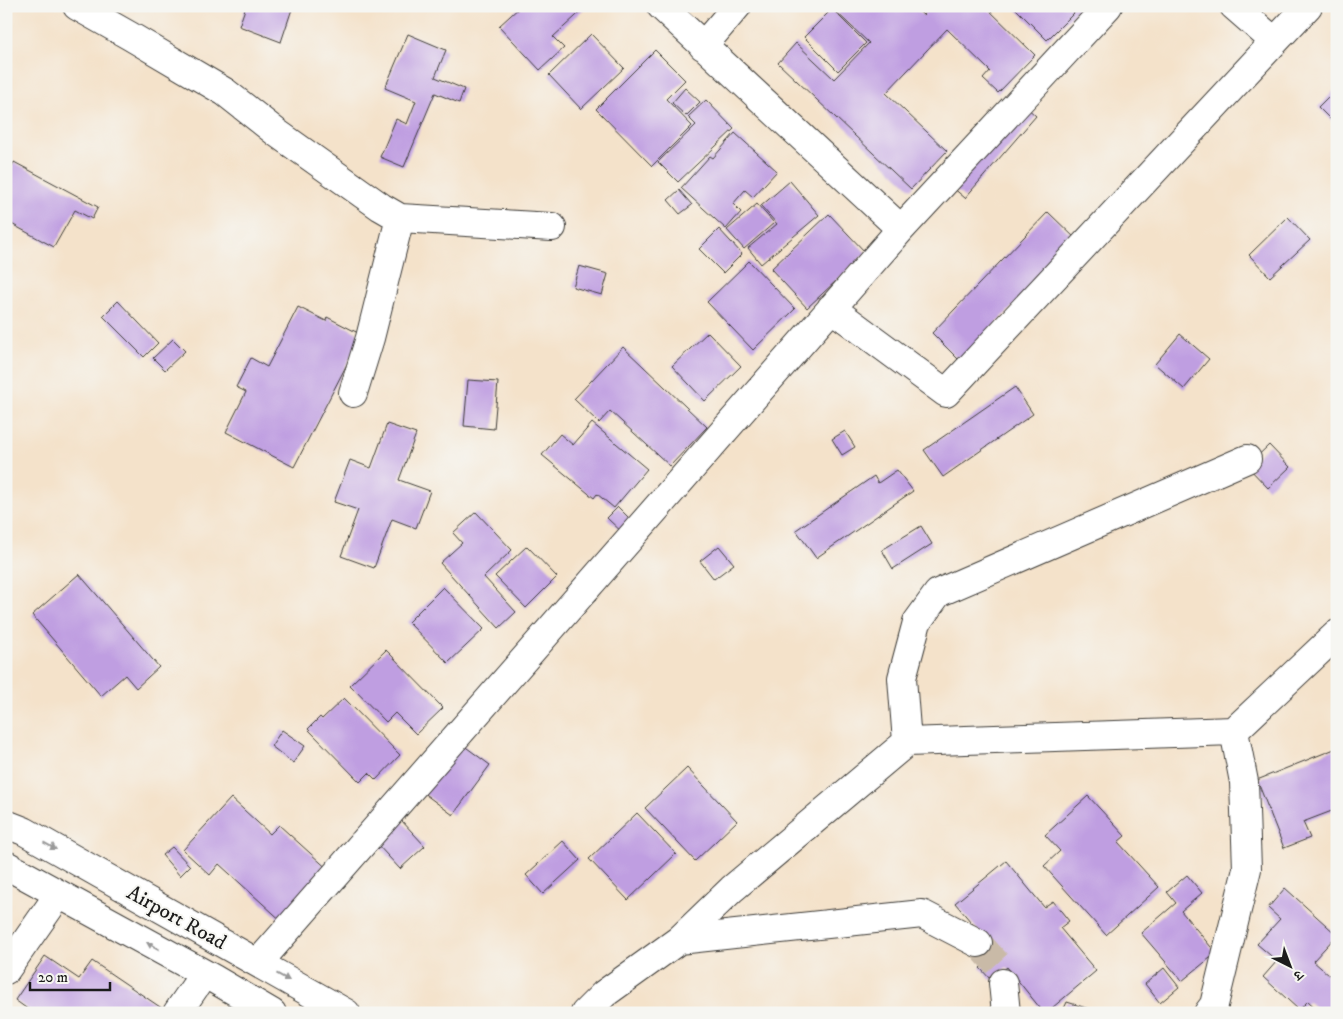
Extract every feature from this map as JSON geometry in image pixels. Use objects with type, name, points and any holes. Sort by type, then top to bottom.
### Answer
[{"type":"street","points":[[77,6],[225,92],[277,133],[381,208],[400,218],[552,227]]},
{"type":"street","points":[[661,6],[900,229]]},
{"type":"street","points":[[704,46],[737,6]]},
{"type":"street","points":[[258,963],[900,229],[1108,6]]},
{"type":"street","points":[[1234,6],[1274,41]]},
{"type":"street","points":[[831,308],[946,393],[1308,6]]},
{"type":"street","points":[[353,393],[370,338],[400,218]]},
{"type":"street","points":[[907,742],[902,678],[917,622],[938,593],[1247,459]]},
{"type":"street","points":[[586,1013],[604,994],[679,940],[732,889],[907,742],[1234,731],[1337,634]]},
{"type":"street","points":[[1208,1013],[1214,1005],[1247,869],[1244,782],[1234,731]]},
{"type":"street","name":"Airport Road","points":[[6,824],[24,832],[346,1013]]},
{"type":"street","name":"Airport Road","points":[[6,865],[272,1013]]},
{"type":"street","points":[[6,970],[59,894]]},
{"type":"street","points":[[679,940],[922,914],[978,943]]},
{"type":"street","points":[[177,1013],[204,974]]},
{"type":"street","points":[[1003,983],[1006,1013]]},
{"type":"building","points":[[246,6],[284,6],[292,9],[281,42],[239,26]]},
{"type":"building","points":[[521,6],[587,6],[553,37],[564,48],[540,70],[499,26]]},
{"type":"building","points":[[830,6],[913,6],[923,15],[931,6],[942,6],[946,10],[950,6],[985,6],[1035,55],[998,93],[983,79],[990,71],[947,29],[886,93],[947,151],[911,189],[778,63],[796,43],[834,79],[869,43]]},
{"type":"building","points":[[1013,6],[1081,6],[1047,40]]},
{"type":"building","points":[[832,9],[866,43],[838,71],[804,37]]},
{"type":"building","points":[[408,34],[446,50],[435,77],[464,89],[459,103],[435,93],[404,167],[380,157],[396,119],[407,124],[416,101],[385,88]]},
{"type":"building","points":[[591,34],[624,68],[581,109],[549,75]]},
{"type":"building","points":[[655,50],[685,80],[666,99],[692,126],[652,166],[596,109]]},
{"type":"building","points":[[685,88],[700,102],[686,116],[672,103]]},
{"type":"building","points":[[1337,88],[1337,126],[1318,107]]},
{"type":"building","points":[[706,100],[734,129],[678,182],[658,162],[696,125],[688,117]]},
{"type":"building","points":[[1024,105],[1036,116],[965,198],[952,187]]},
{"type":"building","points":[[735,133],[777,171],[753,197],[745,190],[733,204],[741,212],[726,229],[681,188],[710,156],[713,158]]},
{"type":"building","points":[[14,162],[98,207],[92,219],[75,210],[54,247],[6,221],[6,170],[9,171]]},
{"type":"building","points":[[790,181],[819,215],[761,264],[748,248],[777,224],[761,206]]},
{"type":"building","points":[[679,190],[692,205],[680,214],[668,200]]},
{"type":"building","points":[[757,204],[774,223],[744,249],[727,230]]},
{"type":"building","points":[[1048,212],[1077,240],[960,361],[932,333]]},
{"type":"building","points":[[829,214],[866,253],[807,308],[771,269]]},
{"type":"building","points":[[1288,217],[1310,240],[1270,277],[1249,255]]},
{"type":"building","points":[[719,229],[742,254],[723,273],[699,249]]},
{"type":"building","points":[[749,261],[795,309],[753,350],[707,302]]},
{"type":"building","points":[[579,266],[608,274],[602,295],[573,287]]},
{"type":"building","points":[[118,301],[158,343],[144,357],[103,316]]},
{"type":"building","points":[[298,307],[326,321],[327,317],[362,335],[294,467],[226,432],[246,392],[236,387],[251,358],[267,367]]},
{"type":"building","points":[[708,332],[741,366],[705,401],[672,366]]},
{"type":"building","points":[[1180,334],[1209,359],[1184,389],[1155,364]]},
{"type":"building","points":[[173,339],[185,351],[165,370],[153,358]]},
{"type":"building","points":[[623,347],[707,427],[670,466],[610,411],[599,423],[574,399]]},
{"type":"building","points":[[468,380],[498,382],[494,429],[464,426]]},
{"type":"building","points":[[1015,387],[1033,414],[943,477],[924,450]]},
{"type":"building","points":[[592,423],[647,469],[614,508],[597,494],[594,498],[542,455],[560,434],[573,445]]},
{"type":"building","points":[[387,424],[416,434],[399,480],[430,491],[416,528],[392,519],[374,568],[341,556],[358,510],[334,502],[350,460],[371,468]]},
{"type":"building","points":[[845,431],[855,447],[842,455],[832,439]]},
{"type":"building","points":[[1269,445],[1290,467],[1268,488],[1247,466]]},
{"type":"building","points":[[897,470],[913,491],[816,558],[796,530],[874,476],[878,483]]},
{"type":"building","points":[[618,507],[638,527],[627,537],[607,518]]},
{"type":"building","points":[[476,512],[512,550],[484,577],[516,612],[499,628],[440,563],[462,543],[453,533]]},
{"type":"building","points":[[921,526],[932,544],[893,569],[882,550]]},
{"type":"building","points":[[527,546],[557,577],[526,608],[495,576]]},
{"type":"building","points":[[719,546],[734,564],[714,579],[700,561]]},
{"type":"building","points":[[79,574],[159,667],[136,688],[125,675],[101,696],[32,615]]},
{"type":"building","points":[[443,587],[484,629],[448,663],[408,622]]},
{"type":"building","points":[[386,650],[443,708],[416,734],[395,713],[386,722],[350,685]]},
{"type":"building","points":[[344,698],[400,755],[376,780],[369,773],[360,782],[308,729],[320,717],[322,719]]},
{"type":"building","points":[[282,730],[305,746],[293,763],[271,746]]},
{"type":"building","points":[[459,742],[490,765],[453,815],[422,792]]},
{"type":"building","points":[[1337,748],[1337,809],[1303,822],[1310,838],[1284,848],[1257,780]]},
{"type":"building","points":[[687,768],[737,821],[695,861],[645,808]]},
{"type":"building","points":[[1088,796],[1125,836],[1118,842],[1159,887],[1106,935],[1044,866],[1060,851],[1045,835]]},
{"type":"building","points":[[231,798],[270,834],[279,825],[331,872],[284,923],[219,864],[210,875],[183,850]]},
{"type":"building","points":[[637,813],[676,854],[628,900],[589,859]]},
{"type":"building","points":[[401,820],[425,846],[400,869],[376,843]]},
{"type":"building","points":[[563,841],[580,860],[543,894],[526,875]]},
{"type":"building","points":[[172,847],[190,866],[180,876],[162,855]]},
{"type":"building","points":[[1006,861],[1044,907],[1053,901],[1069,921],[1060,928],[1096,971],[1046,1013],[1044,1013],[1007,967],[991,980],[980,968],[997,953],[955,903]]},
{"type":"building","points":[[1187,875],[1202,893],[1181,911],[1216,953],[1182,981],[1141,933],[1176,903],[1167,892]]},
{"type":"building","points":[[1285,888],[1337,935],[1313,961],[1337,982],[1337,1006],[1331,1013],[1321,1013],[1308,1001],[1299,1010],[1263,977],[1277,961],[1257,944],[1280,919],[1268,908]]},
{"type":"building","points":[[45,956],[79,979],[92,961],[166,1011],[165,1013],[33,1013],[15,1000]]},
{"type":"building","points":[[1164,968],[1179,987],[1160,1003],[1145,984]]},
{"type":"building","points":[[1067,1002],[1099,1012],[1099,1013],[1062,1013]]},
{"type":"tunnel","points":[[978,943],[997,964],[1003,983]]}]
